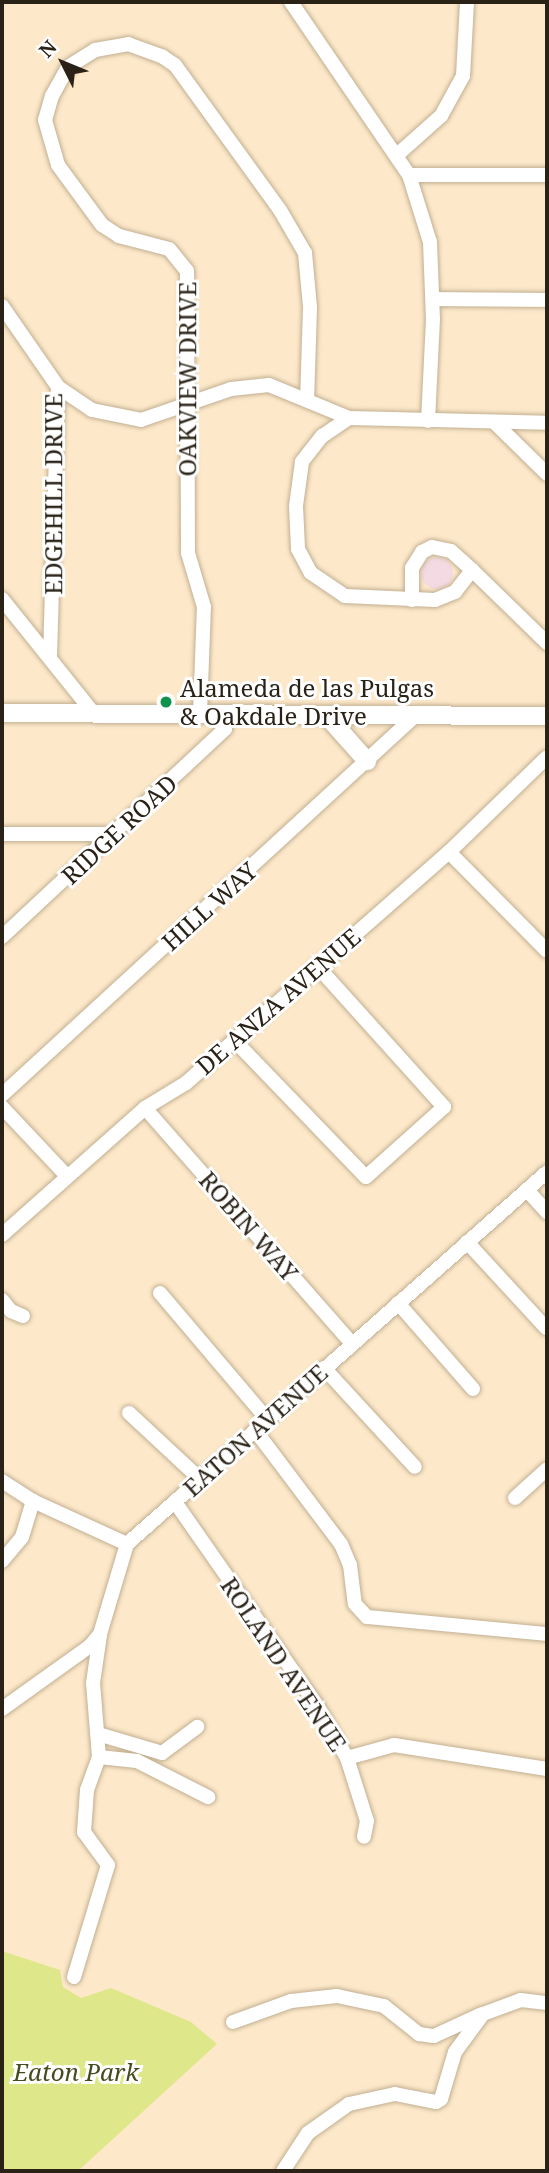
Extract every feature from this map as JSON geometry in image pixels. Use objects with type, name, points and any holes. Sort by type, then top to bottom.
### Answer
[{"type":"main road","points":[[2,713],[547,716]]},
{"type":"main road","points":[[326,715],[367,761]]},
{"type":"street","points":[[291,2],[409,175],[430,242],[433,299],[428,421]]},
{"type":"street","points":[[397,155],[441,116],[463,76],[467,2]]},
{"type":"street","name":"OAKVIEW DRIVE","points":[[200,714],[204,607],[188,553],[187,271],[178,256],[157,242],[119,236],[102,225],[49,147],[45,120],[52,96],[68,67],[96,50],[128,44],[149,49],[175,65],[280,210],[305,253],[310,307],[307,400]]},
{"type":"street","points":[[409,175],[547,175]]},
{"type":"street","points":[[433,299],[547,300]]},
{"type":"street","name":"EDGEHILL DRIVE","points":[[2,306],[58,387],[50,656]]},
{"type":"street","points":[[58,387],[92,410],[141,420],[247,386],[269,385],[349,418],[547,423]]},
{"type":"street","points":[[349,418],[322,436],[302,462],[296,506],[298,549],[311,573],[345,596],[412,600],[447,597],[472,570]]},
{"type":"street","points":[[495,423],[547,474]]},
{"type":"street","points":[[412,600],[412,568],[422,552],[442,546],[472,570],[547,643]]},
{"type":"street","points":[[2,598],[94,713]]},
{"type":"street","name":"RIDGE ROAD","points":[[2,937],[225,729],[227,715]]},
{"type":"street","name":"HILL WAY","points":[[2,1096],[415,716]]},
{"type":"street","name":"DE ANZA AVENUE","points":[[2,1235],[65,1174],[145,1108],[186,1083],[449,852],[547,757]]},
{"type":"street","points":[[2,834],[114,834]]},
{"type":"street","points":[[449,852],[547,951]]},
{"type":"street","points":[[233,1040],[366,1177],[444,1107],[317,966]]},
{"type":"street","points":[[2,1107],[65,1174]]},
{"type":"street","name":"ROBIN WAY","points":[[145,1108],[352,1344]]},
{"type":"street","name":"EATON AVENUE","points":[[127,1544],[547,1172]]},
{"type":"street","points":[[527,1191],[547,1212]]},
{"type":"street","points":[[467,1242],[546,1328]]},
{"type":"street","points":[[160,1293],[267,1419]]},
{"type":"street","points":[[2,1300],[11,1311],[23,1316]]},
{"type":"street","points":[[398,1303],[473,1389]]},
{"type":"street","points":[[324,1368],[415,1467]]},
{"type":"street","points":[[129,1413],[200,1479]]},
{"type":"street","points":[[255,1430],[341,1544],[350,1565],[355,1604],[367,1617],[545,1634]]},
{"type":"street","points":[[515,1498],[547,1469]]},
{"type":"street","points":[[2,1481],[33,1501],[127,1544],[100,1634],[93,1684],[99,1757],[87,1790],[84,1832],[108,1865],[74,1977]]},
{"type":"street","points":[[2,1561],[22,1537],[33,1501]]},
{"type":"street","name":"ROLAND AVENUE","points":[[175,1502],[318,1707],[347,1758],[367,1821],[364,1837]]},
{"type":"street","points":[[2,1709],[90,1646],[100,1634]]},
{"type":"street","points":[[98,1734],[162,1753],[197,1727]]},
{"type":"street","points":[[347,1758],[394,1745],[547,1769]]},
{"type":"street","points":[[99,1757],[137,1762],[208,1797]]},
{"type":"street","points":[[233,2022],[291,2001],[337,1996],[384,2006],[419,2034],[434,2036],[521,2000],[547,2003]]},
{"type":"street","points":[[283,2171],[308,2133],[349,2104],[395,2094],[436,2102],[441,2099],[455,2052],[483,2014]]},
{"type":"shaded area","points":[[437,557],[449,561],[453,573],[449,585],[437,589],[425,585],[421,573],[425,561]]},
{"type":"green space","name":"Eaton Park","points":[[2,1951],[60,1970],[63,1987],[81,1998],[111,1988],[191,2022],[217,2044],[78,2171],[2,2171]]},
{"type":"place","name":"Alameda de las Pulgas & Oakdale Drive","points":[[166,702]]}]
